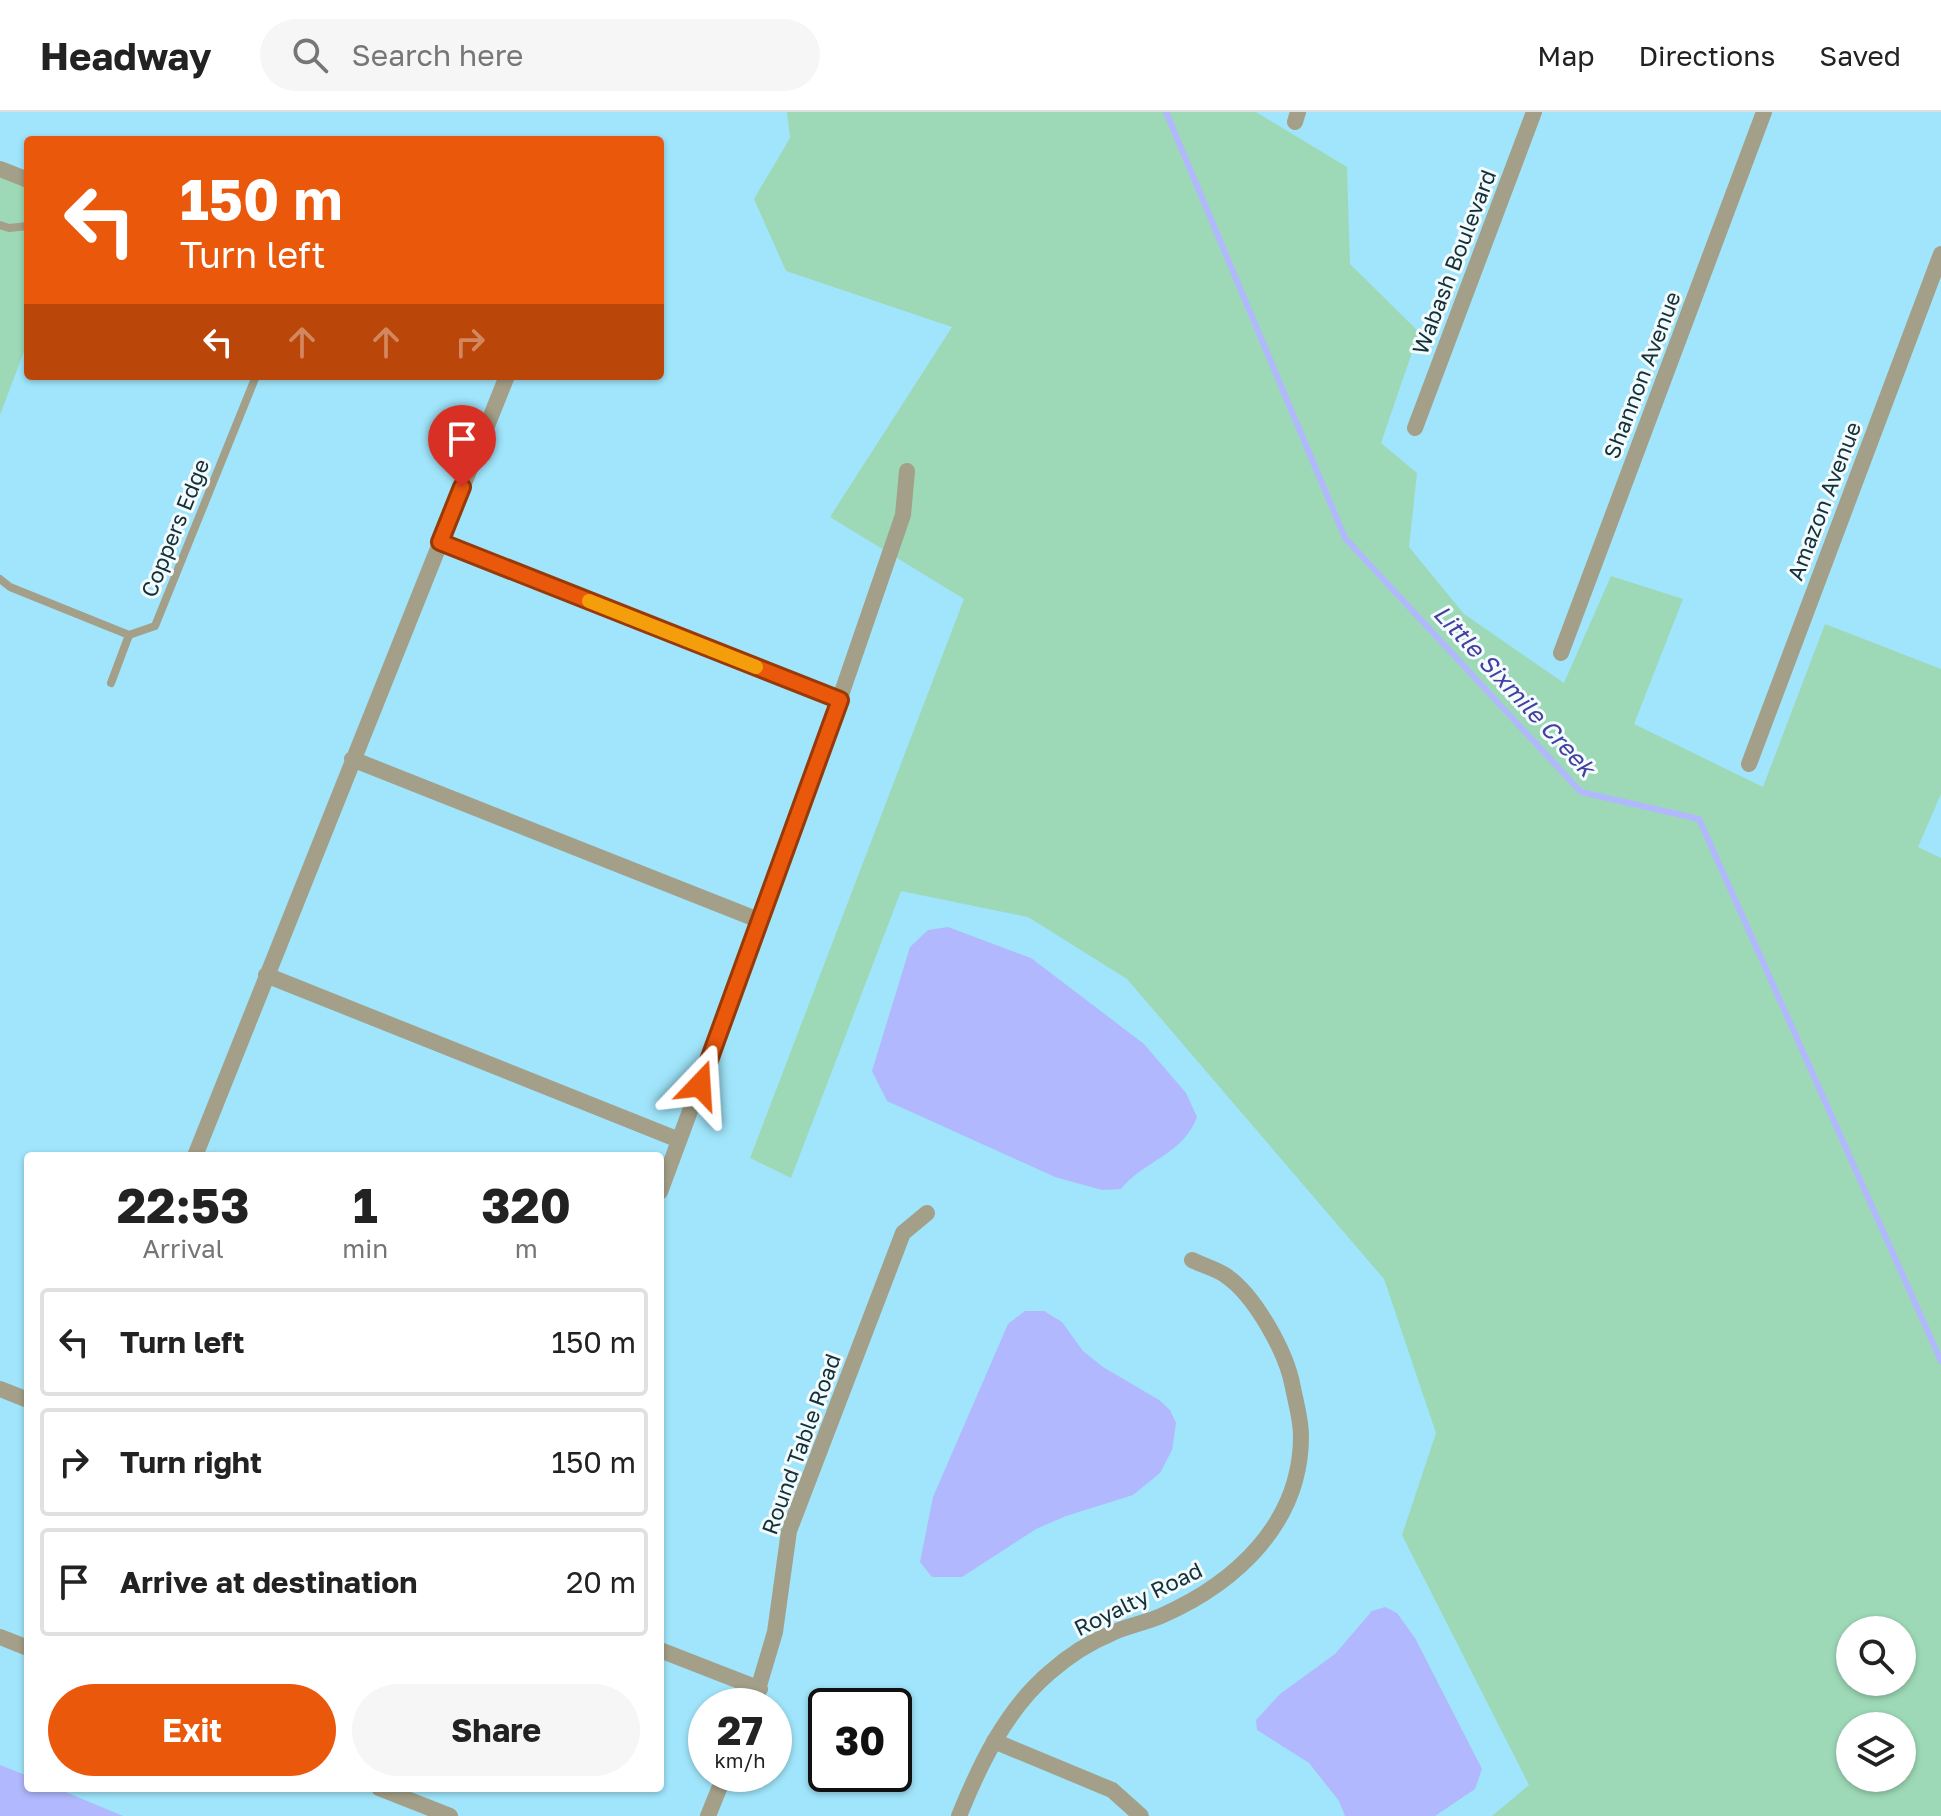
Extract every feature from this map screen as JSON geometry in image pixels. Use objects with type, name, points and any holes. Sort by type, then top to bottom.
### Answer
[{"type":"street","name":"Wabash Boulevard","points":[[1415,428],[1534,112]]},
{"type":"street","name":"Shannon Avenue","points":[[1561,653],[1764,112]]},
{"type":"street","points":[[0,169],[24,178]]},
{"type":"street","name":"Amazon Avenue","points":[[1749,764],[1941,254]]},
{"type":"street","points":[[197,1152],[505,380]]},
{"type":"street","points":[[664,1181],[840,700],[903,515],[907,471]]},
{"type":"street","points":[[440,542],[840,700]]},
{"type":"street","points":[[352,759],[761,921]]},
{"type":"street","points":[[266,975],[679,1140]]},
{"type":"street","name":"Round Table Road","points":[[760,1688],[775,1632],[789,1531],[903,1233],[927,1213]]},
{"type":"street","name":"Royalty Road","points":[[959,1816],[975,1776],[994,1741],[1024,1698],[1049,1673],[1081,1649],[1110,1634],[1160,1616],[1217,1585],[1254,1555],[1289,1500],[1299,1467],[1301,1433],[1291,1376],[1253,1303],[1226,1275],[1192,1260]]},
{"type":"street","points":[[0,1389],[24,1398]]},
{"type":"street","points":[[0,1637],[24,1646]]},
{"type":"street","points":[[664,1652],[757,1688]]},
{"type":"street","points":[[994,1741],[1112,1790],[1141,1816]]},
{"type":"street","points":[[389,1792],[450,1816]]},
{"type":"street","points":[[708,1816],[718,1792]]},
{"type":"lane","points":[[0,225],[9,228],[24,226]]},
{"type":"lane","name":"Coppers Edge","points":[[129,635],[155,626],[254,380]]},
{"type":"lane","points":[[0,579],[10,587],[129,635],[111,683]]},
{"type":"green space","points":[[787,112],[1256,112],[1347,167],[1350,264],[1419,332],[1381,443],[1417,473],[1409,547],[1464,614],[1564,683],[1611,576],[1683,599],[1634,724],[1763,787],[1825,624],[1941,669],[1941,794],[1918,847],[1941,858],[1941,1816],[1492,1816],[1529,1785],[1402,1535],[1436,1433],[1384,1279],[1127,979],[1028,917],[901,891],[791,1178],[750,1158],[964,599],[830,517],[952,327],[786,271],[754,199],[790,138]]},
{"type":"green space","points":[[0,175],[24,184],[24,352],[0,415]]},
{"type":"water","points":[[948,927],[1031,958],[1144,1044],[1186,1093],[1197,1117],[1191,1130],[1173,1149],[1140,1171],[1121,1189],[1102,1190],[1055,1177],[887,1101],[872,1071],[910,947],[928,930]]},
{"type":"water","points":[[1025,1311],[1044,1311],[1062,1322],[1083,1351],[1170,1410],[1176,1423],[1172,1450],[1160,1473],[1133,1495],[1036,1529],[962,1577],[932,1577],[920,1562],[933,1497],[1008,1324]]},
{"type":"water","points":[[1385,1607],[1397,1613],[1415,1638],[1482,1769],[1475,1789],[1435,1816],[1345,1816],[1339,1801],[1309,1763],[1257,1730],[1256,1720],[1280,1694],[1335,1654],[1372,1611]]},
{"type":"water","points":[[0,1765],[24,1774],[24,1792],[66,1792],[123,1816],[0,1816]]},
{"type":"waterway","name":"Little Sixmile Creek","points":[[1166,112],[1345,538],[1581,792],[1699,819],[1941,1361]]},
{"type":"slow traffic","points":[[589,601],[756,667]]},
{"type":"route","points":[[462,487],[440,542],[840,700],[700,1085]]}]
